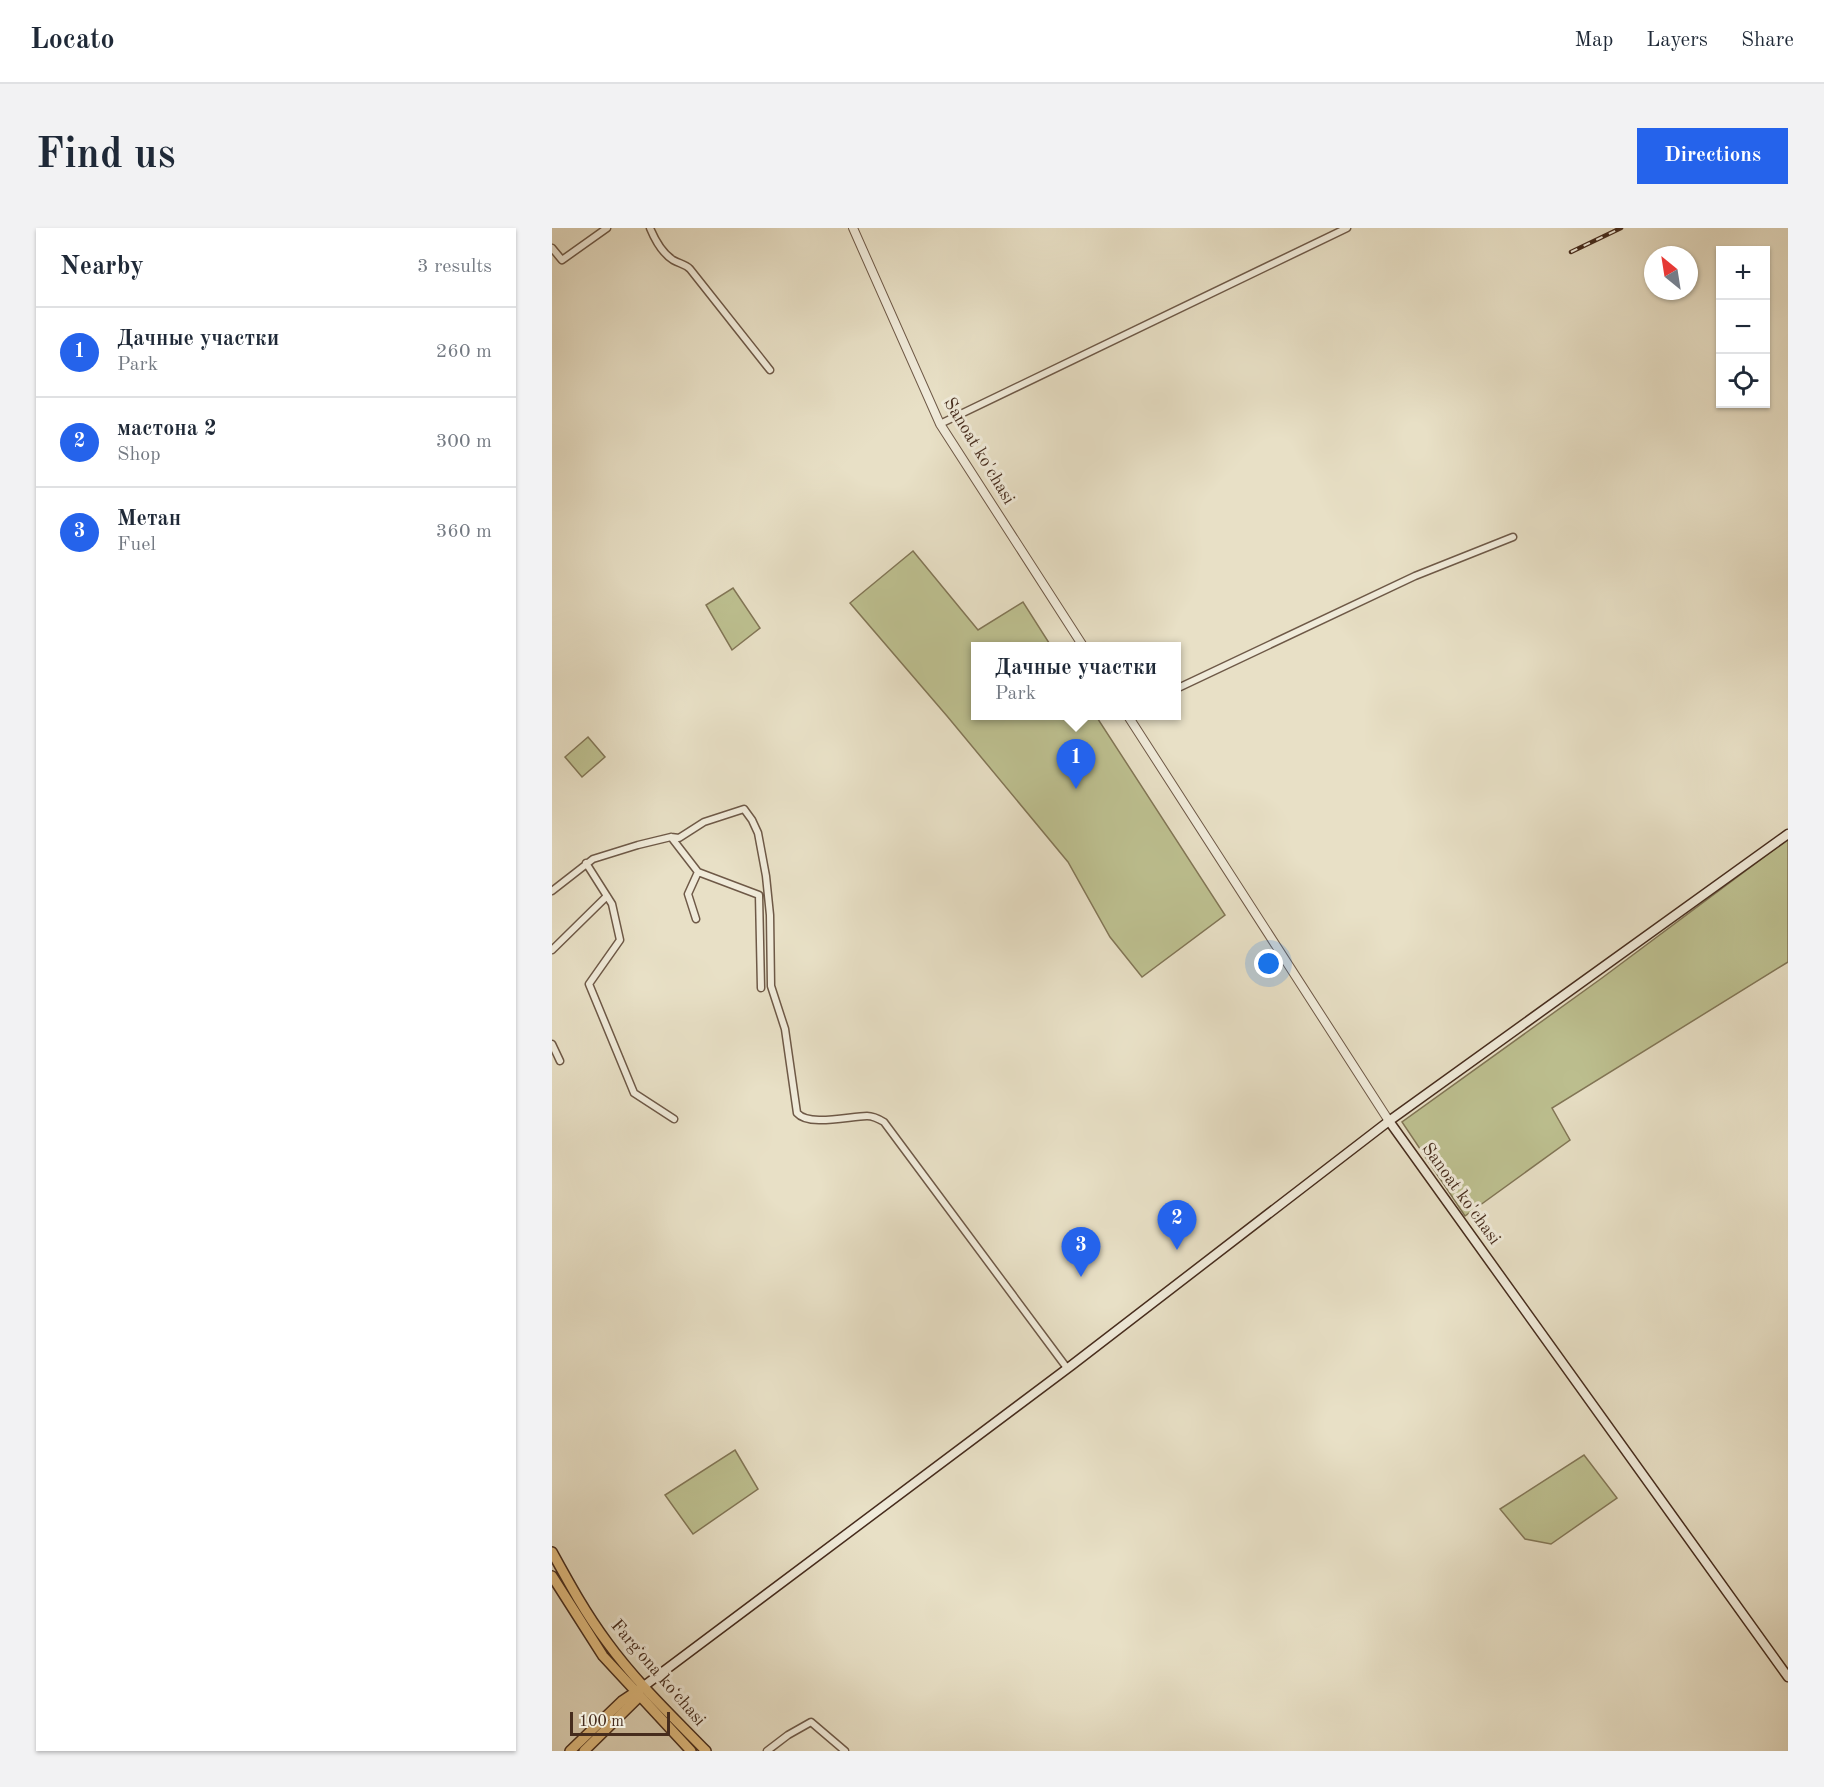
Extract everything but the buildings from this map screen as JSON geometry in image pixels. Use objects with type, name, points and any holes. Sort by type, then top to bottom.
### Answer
[{"type":"main road","points":[[584,1751],[637,1695],[728,1622],[978,1436],[1389,1121],[1788,834]]},
{"type":"main road","name":"Sanoat ko'chasi","points":[[1389,1121],[1788,1677]]},
{"type":"main road","name":"Fargʻona koʻchasi","points":[[552,1552],[608,1644],[705,1751]]},
{"type":"main road","name":"Fargʻona koʻchasi","points":[[552,1576],[598,1650],[691,1751]]},
{"type":"main road","points":[[570,1751],[622,1701],[637,1695]]},
{"type":"street","points":[[552,248],[562,260],[607,228]]},
{"type":"street","points":[[650,228],[655,240],[667,256],[676,262],[686,264],[770,370]]},
{"type":"street","name":"Sanoat ko'chasi","points":[[853,228],[940,424],[1080,642]]},
{"type":"street","points":[[940,424],[1347,228]]},
{"type":"street","points":[[1181,687],[1415,576],[1513,537]]},
{"type":"street","name":"Sanoat ko'chasi","points":[[1131,720],[1389,1121]]},
{"type":"street","points":[[552,891],[593,859],[638,845],[671,837],[679,838],[704,822],[744,809],[758,833],[766,876],[770,915],[771,986],[785,1029],[797,1113],[800,1117],[838,1120],[869,1116],[884,1122],[1067,1368]]},
{"type":"street","points":[[671,837],[698,872],[759,895],[761,988]]},
{"type":"street","points":[[586,863],[612,904],[620,940],[589,984],[634,1093],[674,1119]]},
{"type":"street","points":[[696,919],[688,894],[698,872]]},
{"type":"street","points":[[552,950],[607,896]]},
{"type":"street","points":[[552,1044],[560,1061]]},
{"type":"street","points":[[766,1751],[811,1722],[845,1751]]},
{"type":"green space","points":[[913,551],[978,630],[1023,602],[1048,642],[971,642],[971,720],[1099,720],[1225,915],[1142,977],[1110,937],[1068,862],[850,603]]},
{"type":"green space","points":[[733,588],[760,628],[732,650],[706,605]]},
{"type":"green space","points":[[588,737],[605,757],[582,777],[565,757]]},
{"type":"green space","points":[[1788,839],[1788,962],[1552,1108],[1570,1140],[1465,1216],[1402,1122],[1602,978]]},
{"type":"green space","points":[[735,1450],[758,1489],[693,1534],[665,1495]]},
{"type":"green space","points":[[1584,1455],[1617,1498],[1551,1544],[1525,1539],[1500,1509]]},
{"type":"railway","points":[[1571,252],[1621,228]]},
{"type":"place","name":"Дачные участки","points":[[1076,789]]},
{"type":"place","name":"мастона 2","points":[[1177,1250]]},
{"type":"place","name":"Метан","points":[[1081,1277]]}]
